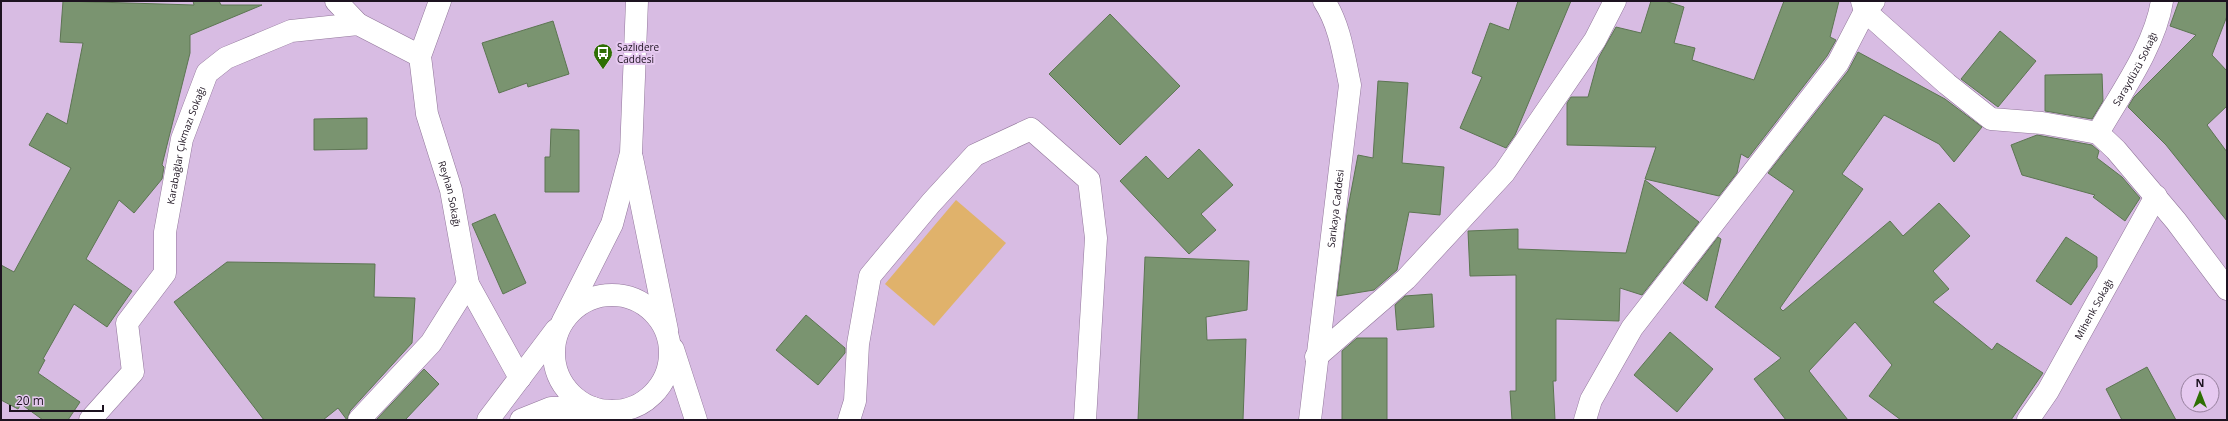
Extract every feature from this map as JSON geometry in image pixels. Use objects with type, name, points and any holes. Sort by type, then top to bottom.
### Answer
[{"type":"street","points":[[336,1],[358,24],[420,56]]},
{"type":"street","name":"Reyhan Sokağı","points":[[440,1],[420,56],[427,114],[451,190],[468,284],[520,378]]},
{"type":"street","points":[[521,420],[551,408],[599,414],[632,408],[648,399],[661,385],[669,368],[670,355],[667,330],[632,152],[637,1]]},
{"type":"street","name":"Sarıkaya Caddesi","points":[[1310,420],[1316,357],[1350,85],[1342,46],[1330,11],[1324,1]]},
{"type":"street","points":[[1316,357],[1406,279],[1504,173],[1595,40],[1615,1]]},
{"type":"street","name":"Saraydüzü Sokağı","points":[[2098,133],[2135,68],[2159,20],[2162,1]]},
{"type":"street","points":[[1585,420],[1591,400],[1632,328],[1838,63],[1867,4],[1947,84],[1992,119],[2042,123],[2098,133],[2156,196],[2227,289]]},
{"type":"street","name":"Karabağlar Çıkmazı Sokağı","points":[[90,420],[133,372],[127,323],[165,273],[165,232],[182,139],[207,73],[232,56],[291,31],[358,24]]},
{"type":"street","points":[[849,420],[855,401],[858,344],[870,276],[931,203],[976,155],[1031,129],[1089,180],[1096,238],[1085,420]]},
{"type":"street","points":[[599,414],[578,400],[565,388],[556,372],[553,355],[555,337],[612,224],[632,152]]},
{"type":"street","name":"Mihenk Sokağı","points":[[2028,420],[2052,385],[2156,196]]},
{"type":"street","points":[[359,420],[430,343],[468,284]]},
{"type":"street","points":[[488,420],[575,307],[591,298],[608,294],[626,296],[644,303],[657,315],[667,330],[696,420]]},
{"type":"shaded area","points":[[956,200],[1006,243],[934,326],[885,284]]},
{"type":"building","points":[[63,1],[194,5],[193,1],[219,1],[221,5],[262,5],[190,35],[190,53],[162,165],[164,167],[162,179],[134,213],[119,200],[86,259],[132,291],[107,327],[74,304],[43,359],[45,360],[38,373],[80,402],[68,420],[43,420],[21,404],[18,409],[1,400],[1,265],[14,272],[71,168],[29,145],[47,113],[67,124],[83,43],[60,42]]},
{"type":"building","points":[[1518,1],[1571,1],[1515,135],[1506,148],[1460,128],[1482,77],[1472,73],[1490,23],[1509,30]]},
{"type":"building","points":[[1651,1],[1665,1],[1684,7],[1674,43],[1695,48],[1692,60],[1754,80],[1784,1],[1839,1],[1830,37],[1836,40],[1827,56],[1748,158],[1741,154],[1737,173],[1719,196],[1645,179],[1656,147],[1567,145],[1567,103],[1571,97],[1588,97],[1599,57],[1616,27],[1641,33]]},
{"type":"building","points":[[2179,1],[2227,1],[2227,16],[2212,55],[2227,71],[2227,106],[2207,125],[2227,152],[2227,221],[2166,145],[2128,107],[2134,97],[2196,35],[2170,26]]},
{"type":"building","points":[[1110,14],[1180,86],[1120,145],[1049,74]]},
{"type":"building","points":[[553,21],[569,74],[528,87],[527,83],[499,93],[482,43]]},
{"type":"building","points":[[2000,31],[2036,61],[1998,107],[1961,79]]},
{"type":"building","points":[[1858,52],[1945,99],[1982,127],[1954,162],[1939,144],[1884,115],[1842,174],[1863,189],[1780,308],[1783,311],[1890,221],[1903,236],[1939,203],[1970,236],[1933,271],[1949,289],[1933,302],[1992,350],[1997,343],[2043,373],[2011,420],[1901,420],[1869,396],[1892,365],[1855,322],[1809,371],[1848,420],[1786,420],[1754,379],[1781,358],[1715,307],[1794,191],[1768,173],[1848,71]]},
{"type":"building","points":[[2102,74],[2103,101],[2092,119],[2045,111],[2045,75]]},
{"type":"building","points":[[1378,81],[1408,83],[1402,163],[1444,167],[1440,215],[1409,212],[1397,270],[1374,290],[1337,296],[1347,213],[1358,155],[1373,158]]},
{"type":"building","points":[[367,118],[367,149],[314,150],[314,119]]},
{"type":"building","points":[[551,129],[579,130],[579,192],[545,192],[545,157],[550,157]]},
{"type":"building","points":[[2037,135],[2092,145],[2099,151],[2097,158],[2122,177],[2140,198],[2125,221],[2093,197],[2095,195],[2022,175],[2011,145]]},
{"type":"building","points":[[1199,149],[1233,185],[1201,214],[1216,230],[1189,254],[1120,181],[1146,156],[1168,179]]},
{"type":"building","points":[[1645,180],[1699,222],[1642,295],[1620,288],[1619,321],[1556,319],[1556,381],[1553,381],[1555,420],[1512,420],[1510,391],[1516,391],[1516,275],[1470,276],[1468,231],[1518,229],[1518,249],[1626,253]]},
{"type":"building","points":[[495,214],[526,283],[503,294],[472,224]]},
{"type":"building","points":[[1718,237],[1721,239],[1707,301],[1683,283]]},
{"type":"building","points":[[2066,237],[2097,257],[2097,267],[2071,305],[2036,281]]},
{"type":"building","points":[[1145,257],[1249,261],[1247,310],[1206,317],[1207,340],[1246,339],[1243,420],[1138,420]]},
{"type":"building","points":[[227,262],[375,264],[374,297],[415,298],[412,343],[350,411],[347,420],[338,408],[323,420],[264,420],[174,302]]},
{"type":"building","points":[[1432,294],[1434,327],[1397,330],[1395,305],[1405,296]]},
{"type":"building","points":[[806,315],[845,348],[845,353],[818,385],[776,350]]},
{"type":"building","points":[[1670,332],[1713,369],[1677,412],[1634,375]]},
{"type":"building","points":[[1357,338],[1387,338],[1387,420],[1342,420],[1342,351]]},
{"type":"building","points":[[2147,367],[2176,420],[2122,420],[2106,389]]},
{"type":"building","points":[[424,369],[439,384],[405,420],[376,420]]},
{"type":"place","name":"Sazlıdere Caddesi","points":[[603,70]]}]
